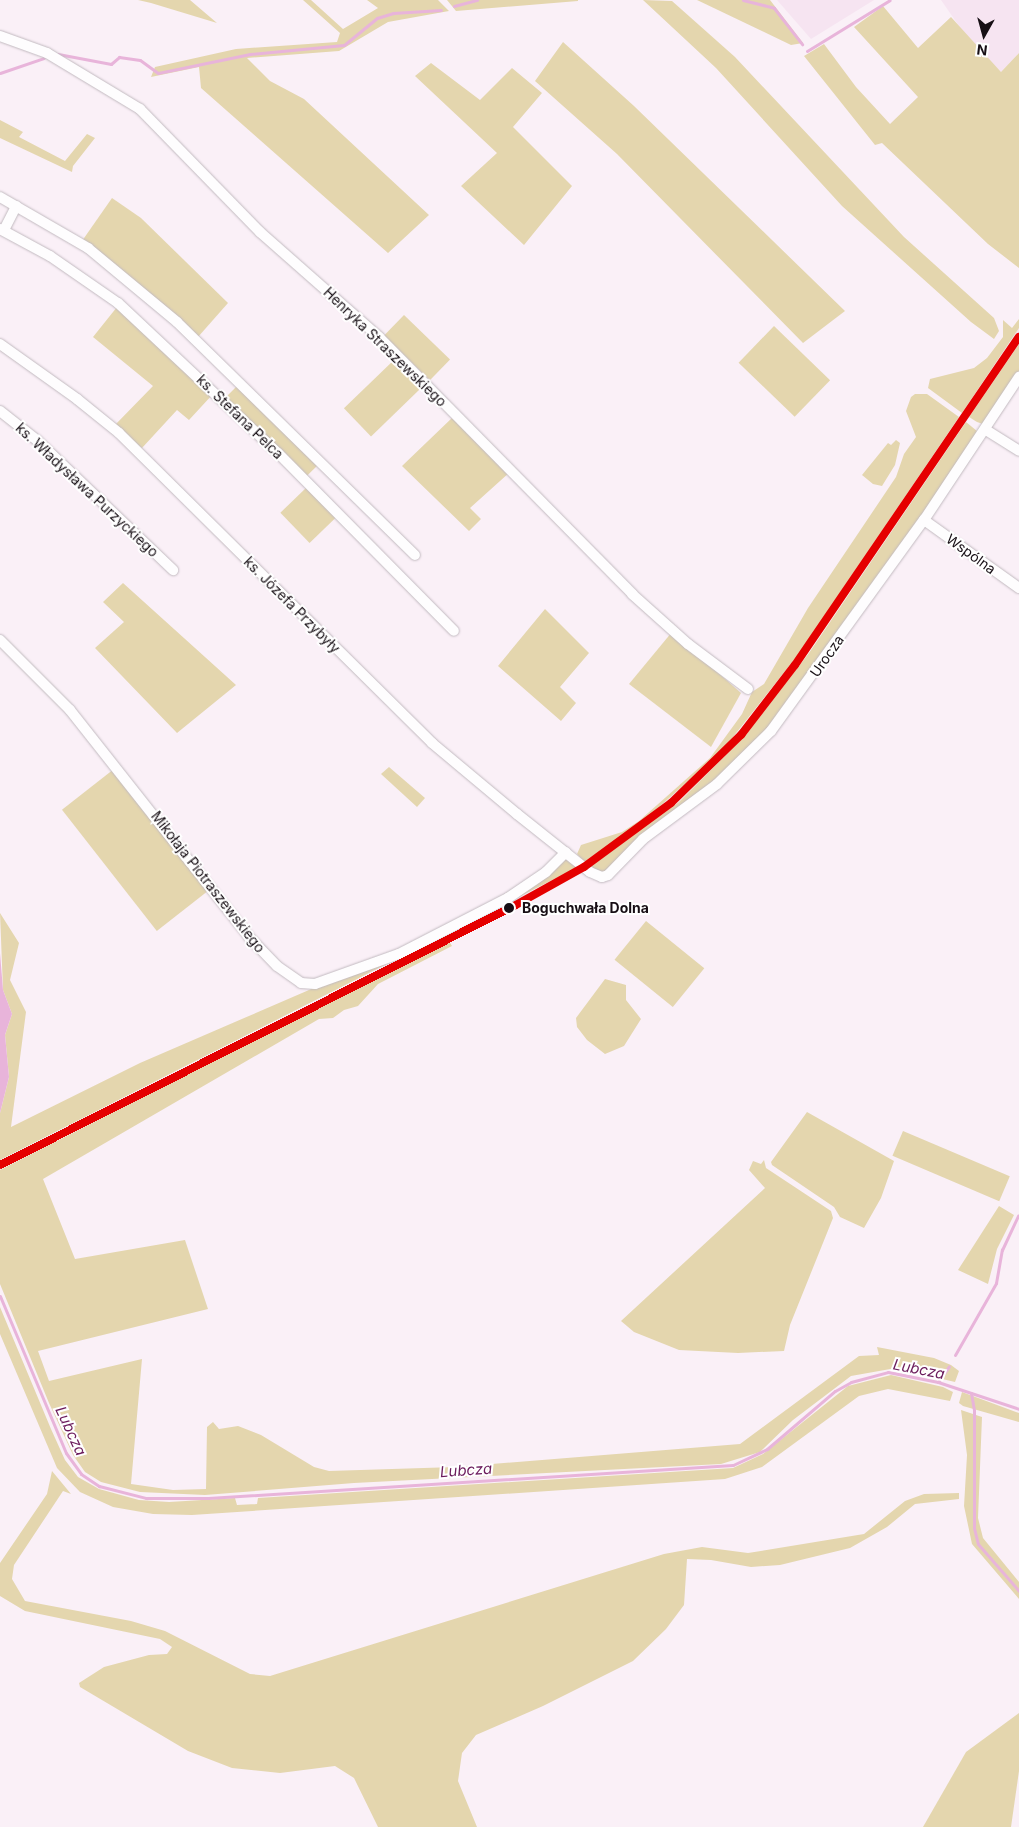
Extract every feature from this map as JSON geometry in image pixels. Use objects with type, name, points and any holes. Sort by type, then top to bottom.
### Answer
[{"type":"street","name":"Henryka Straszewskiego","points":[[0,36],[47,53],[140,109],[260,232],[379,337],[632,594],[688,644],[748,689]]},
{"type":"street","name":"ks. Stefana Pelca","points":[[0,197],[88,248],[177,322],[415,555]]},
{"type":"street","name":"ks. Stefana Pelca","points":[[16,206],[2,230],[50,256],[118,303],[278,453],[454,631]]},
{"type":"street","name":"ks. Józefa Przybyły","points":[[0,344],[77,398],[118,433],[432,743],[584,867]]},
{"type":"street","name":"Urocza","points":[[584,867],[596,875],[608,875],[643,839],[717,784],[748,756],[788,712],[924,520],[986,430],[1019,377]]},
{"type":"street","name":"ks. Władysława Purzyckiego","points":[[0,411],[38,441],[173,570]]},
{"type":"street","points":[[986,430],[1019,451]]},
{"type":"street","name":"Wspólna","points":[[924,520],[1019,588]]},
{"type":"street","name":"Mikołaja Piotraszewskiego","points":[[0,640],[70,710],[249,937],[277,966],[301,982],[315,984],[399,954],[508,898],[546,872],[566,852]]},
{"type":"shaded area","points":[[138,0],[190,0],[217,23],[151,3]]},
{"type":"shaded area","points":[[303,0],[311,0],[343,29],[378,8],[367,0],[438,0],[449,11],[388,22],[339,51],[247,58],[270,81],[304,99],[429,215],[388,253],[201,88],[199,67],[151,77],[155,67],[236,49],[337,42],[340,33]]},
{"type":"shaded area","points":[[447,0],[578,0],[578,1],[456,11]]},
{"type":"shaded area","points":[[643,0],[672,1],[735,57],[904,237],[994,318],[999,331],[994,339],[971,322],[842,206],[716,68]]},
{"type":"shaded area","points":[[697,0],[770,0],[803,43],[791,45]]},
{"type":"shaded area","points":[[777,0],[874,0],[811,39]]},
{"type":"shaded area","points":[[941,0],[1019,0],[1019,53],[1001,72],[966,36]]},
{"type":"shaded area","points":[[883,6],[918,48],[951,17],[1001,72],[1019,53],[1019,268],[988,244],[882,143],[875,145],[804,56],[824,44],[856,87],[890,124],[918,97],[854,27]]},
{"type":"shaded area","points":[[563,42],[634,106],[845,311],[803,343],[617,154],[535,81]]},
{"type":"shaded area","points":[[431,63],[480,100],[512,68],[542,93],[513,127],[572,186],[524,245],[461,186],[497,153],[415,76]]},
{"type":"shaded area","points":[[0,120],[23,132],[19,137],[65,161],[87,134],[95,138],[73,166],[72,172],[0,138]]},
{"type":"shaded area","points":[[112,198],[141,218],[228,303],[198,337],[82,241]]},
{"type":"shaded area","points":[[117,307],[213,394],[189,420],[177,410],[142,448],[115,425],[153,386],[93,337]]},
{"type":"shaded area","points":[[404,315],[450,359],[430,380],[384,336]]},
{"type":"shaded area","points":[[1019,319],[1019,328],[962,413],[928,388],[930,379],[974,368],[987,358],[1003,337],[1003,320],[1012,328]]},
{"type":"shaded area","points":[[774,326],[830,380],[795,417],[739,363]]},
{"type":"shaded area","points":[[1019,328],[1019,345],[776,699],[717,767],[679,802],[590,867],[0,1170],[0,1160],[485,916],[578,867],[640,824],[722,751],[758,708],[849,581]]},
{"type":"shaded area","points":[[1019,344],[1019,371],[983,424],[977,422],[969,417]]},
{"type":"shaded area","points":[[395,359],[422,387],[371,436],[344,408]]},
{"type":"shaded area","points":[[239,384],[319,464],[305,478],[225,398]]},
{"type":"shaded area","points":[[915,394],[927,394],[959,417],[797,656],[722,751],[640,824],[584,862],[577,854],[581,845],[622,832],[639,821],[710,758],[742,714],[752,692],[764,684],[808,608],[896,477],[904,454],[916,437],[906,411],[911,397]]},
{"type":"shaded area","points":[[453,417],[510,472],[470,508],[481,519],[469,531],[402,466]]},
{"type":"shaded area","points":[[966,422],[977,431],[945,483],[789,705],[740,760],[606,871],[600,873],[590,867],[679,802],[746,735],[809,653]]},
{"type":"shaded area","points":[[896,440],[900,443],[895,465],[882,486],[873,484],[862,475],[888,443],[891,445]]},
{"type":"shaded area","points":[[307,487],[336,517],[310,543],[280,513]]},
{"type":"shaded area","points":[[123,583],[236,685],[177,733],[95,648],[124,622],[103,602]]},
{"type":"shaded area","points":[[545,609],[589,653],[560,687],[576,703],[561,721],[498,666]]},
{"type":"shaded area","points":[[672,632],[741,693],[711,747],[629,684]]},
{"type":"shaded area","points":[[389,767],[425,798],[417,807],[381,774]]},
{"type":"shaded area","points":[[114,769],[209,890],[157,931],[62,810]]},
{"type":"shaded area","points":[[567,857],[578,867],[0,1160],[0,1113],[9,1077],[5,1035],[12,1014],[3,990],[0,913],[19,943],[10,980],[26,1012],[11,1127],[140,1063],[434,936]]},
{"type":"shaded area","points":[[646,921],[704,968],[673,1007],[615,960]]},
{"type":"shaded area","points":[[449,941],[452,946],[378,984],[358,1006],[344,1010],[333,1018],[319,1019],[43,1179],[75,1259],[185,1240],[208,1309],[38,1351],[49,1381],[142,1359],[131,1484],[173,1490],[206,1489],[207,1427],[213,1422],[219,1429],[238,1426],[261,1435],[314,1467],[329,1471],[455,1467],[740,1444],[859,1356],[879,1355],[877,1347],[934,1358],[951,1365],[959,1371],[955,1382],[896,1368],[851,1376],[793,1420],[760,1452],[721,1464],[354,1483],[205,1495],[140,1492],[101,1482],[85,1472],[73,1455],[49,1403],[0,1284],[0,1170]]},
{"type":"shaded area","points":[[0,953],[3,990],[12,1014],[5,1035],[9,1077],[0,1113]]},
{"type":"shaded area","points":[[605,979],[626,985],[626,1000],[641,1019],[624,1046],[605,1054],[587,1040],[577,1027],[576,1018]]},
{"type":"shaded area","points":[[807,1112],[894,1161],[881,1198],[864,1228],[840,1217],[834,1207],[772,1165],[771,1162]]},
{"type":"shaded area","points":[[903,1131],[1010,1176],[999,1201],[892,1156]]},
{"type":"shaded area","points":[[764,1160],[766,1168],[831,1211],[833,1218],[790,1325],[784,1351],[738,1353],[679,1350],[634,1332],[621,1321],[765,1188],[749,1170],[753,1161],[761,1164]]},
{"type":"shaded area","points":[[999,1206],[1014,1215],[997,1249],[988,1284],[958,1270]]},
{"type":"shaded area","points":[[0,1307],[65,1460],[78,1477],[99,1489],[139,1500],[169,1502],[235,1498],[237,1505],[257,1504],[258,1498],[733,1468],[763,1454],[848,1386],[891,1375],[943,1387],[953,1392],[950,1401],[888,1389],[859,1396],[762,1467],[725,1479],[192,1515],[153,1514],[113,1507],[80,1492],[57,1468],[0,1334]]},
{"type":"shaded area","points":[[962,1392],[1019,1413],[1019,1422],[963,1406],[959,1403]]},
{"type":"shaded area","points":[[961,1410],[982,1417],[978,1518],[983,1538],[1019,1582],[1019,1599],[972,1544],[964,1506],[967,1455]]},
{"type":"shaded area","points":[[52,1471],[71,1494],[63,1491],[14,1565],[12,1579],[25,1601],[131,1621],[165,1631],[250,1674],[270,1676],[664,1554],[702,1547],[748,1553],[864,1534],[905,1501],[924,1494],[959,1493],[959,1499],[915,1504],[887,1527],[850,1548],[780,1565],[751,1567],[711,1560],[687,1559],[684,1605],[666,1629],[633,1661],[543,1706],[476,1735],[462,1753],[458,1781],[477,1827],[378,1827],[354,1778],[335,1766],[280,1773],[232,1768],[188,1751],[80,1687],[79,1683],[104,1667],[149,1655],[167,1654],[172,1647],[160,1639],[25,1611],[0,1596],[0,1563],[47,1494]]},
{"type":"shaded area","points":[[1019,1713],[1019,1771],[1011,1827],[923,1827],[966,1752]]},
{"type":"waterway","points":[[454,6],[477,0]]},
{"type":"waterway","points":[[743,0],[774,8],[802,44]]},
{"type":"waterway","points":[[807,51],[890,0]]},
{"type":"waterway","points":[[58,54],[111,64],[119,57],[140,60],[158,73],[250,54],[344,45],[377,18],[393,13],[441,10]]},
{"type":"waterway","points":[[0,73],[44,58]]},
{"type":"waterway","points":[[955,1355],[996,1283],[1002,1250],[1018,1215]]},
{"type":"waterway","name":"Lubcza","points":[[0,1296],[66,1453],[81,1474],[99,1486],[146,1498],[208,1498],[733,1465],[767,1449],[835,1391],[851,1382],[888,1372],[938,1382],[1019,1409]]},
{"type":"waterway","points":[[938,1382],[949,1366]]},
{"type":"waterway","points":[[971,1393],[974,1410],[974,1528],[978,1544],[1019,1591]]},
{"type":"transit line","points":[[0,1165],[514,906],[584,867],[671,803],[741,735],[795,665],[1019,337]]},
{"type":"place","name":"Boguchwała Dolna","points":[[509,908]]}]
